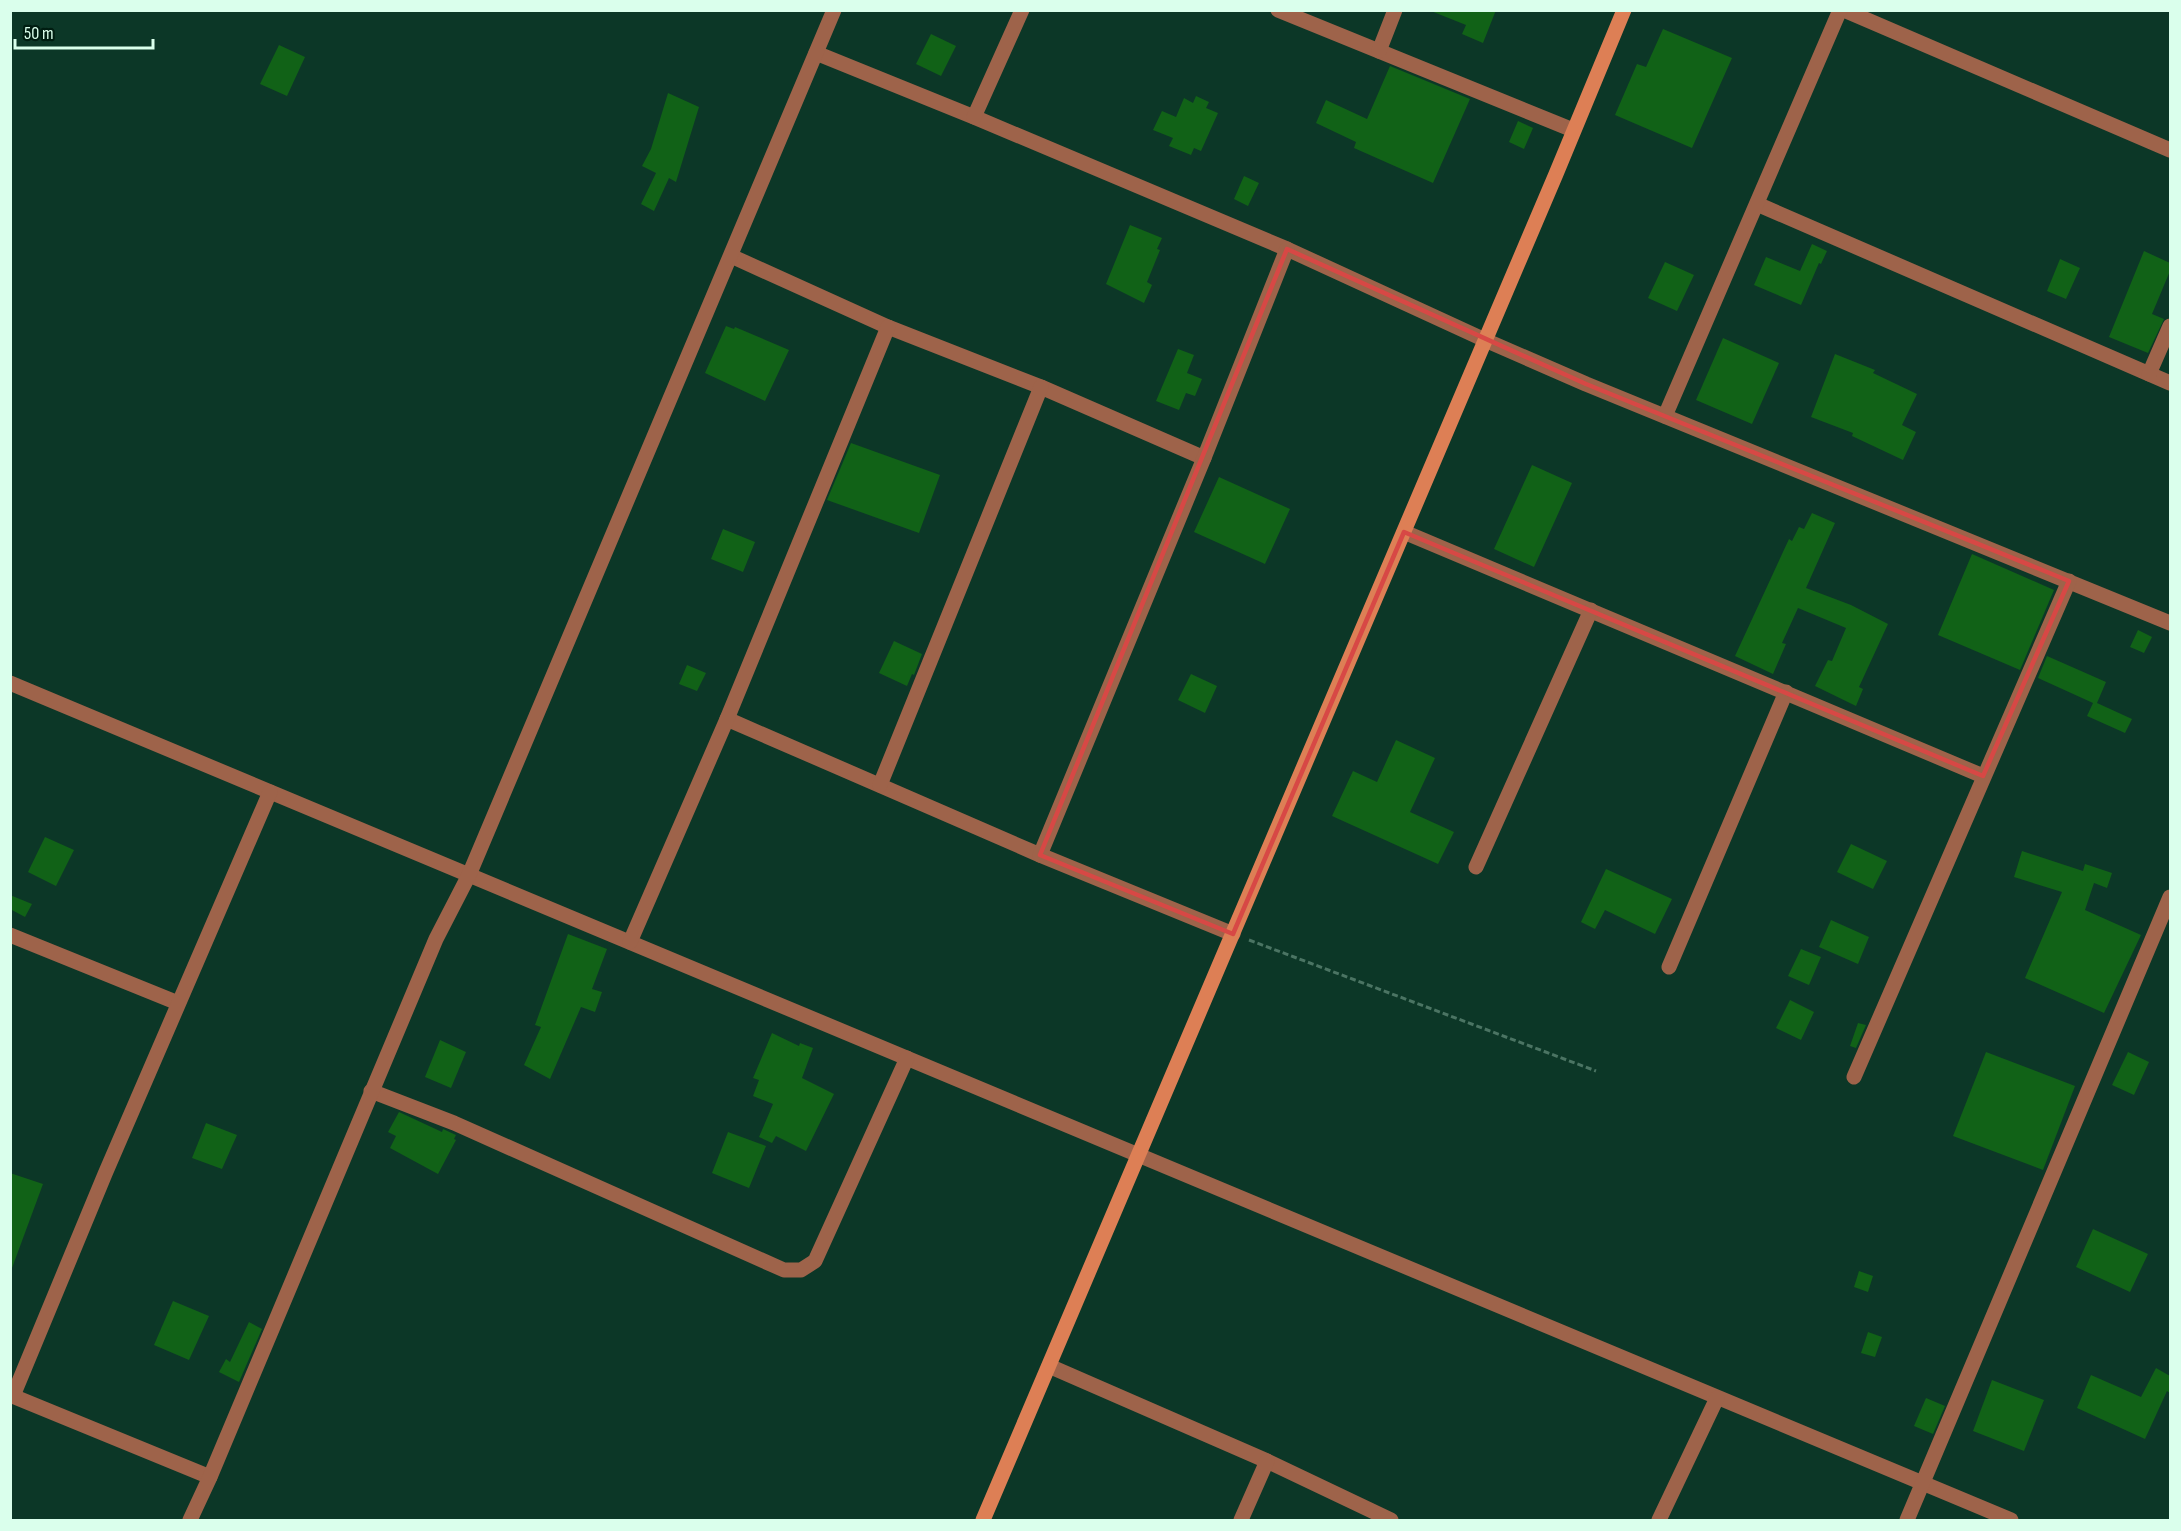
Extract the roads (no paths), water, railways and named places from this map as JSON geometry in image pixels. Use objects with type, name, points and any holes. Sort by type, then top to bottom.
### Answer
[{"type":"street","points":[[190,1521],[435,939],[469,875],[834,10]]},
{"type":"street","points":[[974,117],[1022,10]]},
{"type":"street","points":[[1278,10],[1574,130]]},
{"type":"street","points":[[1379,51],[1395,10]]},
{"type":"street","points":[[983,1521],[1624,10]]},
{"type":"street","points":[[1665,416],[1842,10],[2170,150]]},
{"type":"street","points":[[816,53],[1287,249],[1485,340],[1665,416],[2170,623]]},
{"type":"street","points":[[1757,204],[2170,383]]},
{"type":"street","points":[[1040,855],[1204,458],[1287,249]]},
{"type":"street","points":[[731,256],[888,327],[1041,387],[1204,458]]},
{"type":"street","points":[[2149,374],[2170,326]]},
{"type":"street","points":[[630,942],[727,719],[888,327]]},
{"type":"street","points":[[880,785],[1041,387]]},
{"type":"street","points":[[1404,532],[1983,776]]},
{"type":"street","points":[[1854,1077],[2068,582]]},
{"type":"street","points":[[1476,867],[1591,610]]},
{"type":"street","points":[[10,683],[2011,1521]]},
{"type":"street","points":[[1669,967],[1786,692]]},
{"type":"street","points":[[727,719],[1040,855],[1233,934]]},
{"type":"street","points":[[210,1477],[12,1395],[270,792]]},
{"type":"street","points":[[1907,1521],[2170,897]]},
{"type":"street","points":[[10,935],[178,1003]]},
{"type":"street","points":[[371,1091],[453,1123],[784,1270],[801,1270],[815,1261],[907,1058]]},
{"type":"street","points":[[1049,1366],[1267,1461],[1391,1521]]},
{"type":"street","points":[[1659,1521],[1717,1398]]},
{"type":"street","points":[[1241,1521],[1267,1461]]}]
